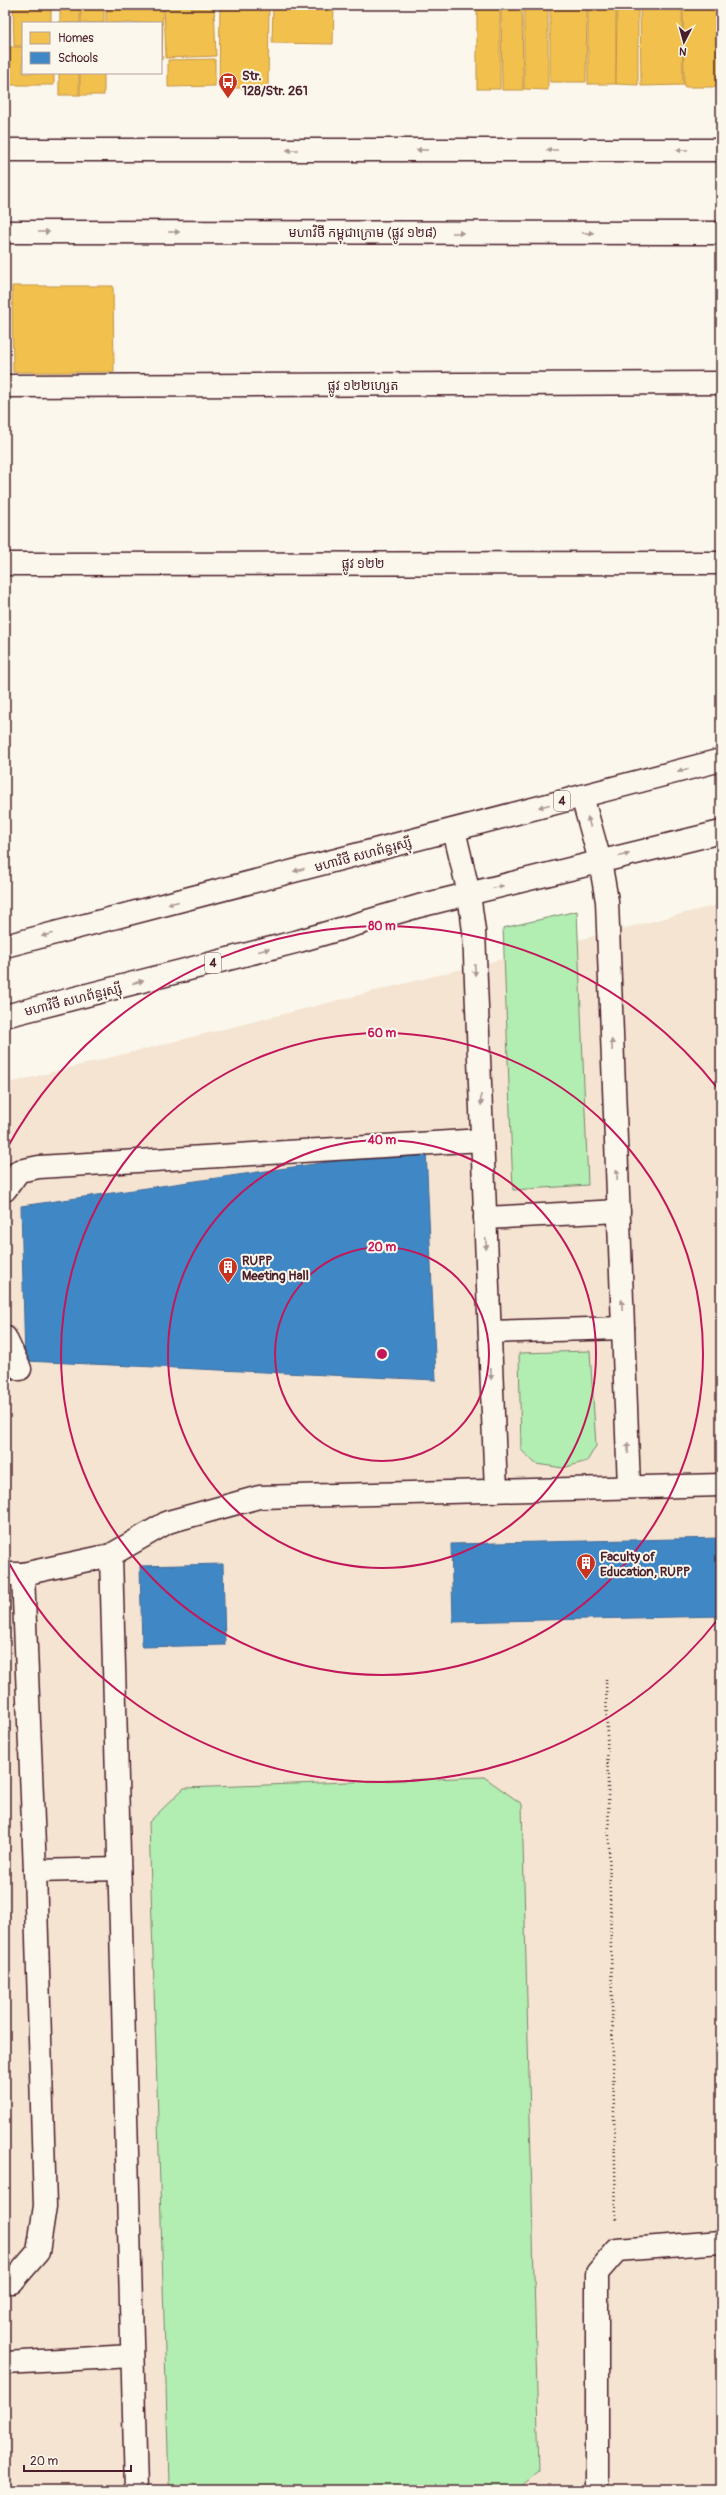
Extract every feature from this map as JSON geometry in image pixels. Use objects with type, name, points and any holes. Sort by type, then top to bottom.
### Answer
[{"type":"main road","points":[[5,150],[721,150]]},
{"type":"main road","name":"មហាវិថី កម្ពុជាក្រោម (ផ្លូវ ១២៨)","points":[[5,232],[721,233]]},
{"type":"main road","name":"ផ្លូវ ១២២ហ្សេត","points":[[5,386],[721,383]]},
{"type":"main road","name":"ផ្លូវ ១២២","points":[[5,564],[721,563]]},
{"type":"main road","name":"មហាវិថី សហព័ន្ធរុស្ស៊ី","points":[[5,946],[721,760]]},
{"type":"main road","points":[[582,796],[600,861],[607,901],[630,1488]]},
{"type":"main road","points":[[454,830],[469,894],[474,931],[496,1491]]},
{"type":"main road","name":"មហាវិថី សហព័ន្ធរុស្ស៊ី","points":[[5,1016],[299,941],[469,894],[721,832]]},
{"type":"main road","points":[[5,1190],[18,1171],[39,1167],[482,1140]]},
{"type":"main road","points":[[485,1218],[619,1211]]},
{"type":"main road","points":[[490,1332],[623,1328]]},
{"type":"main road","points":[[5,1337],[20,1369]]},
{"type":"main road","points":[[12,2282],[38,2252],[45,2206],[35,1871],[14,1574],[111,1555],[168,1522],[259,1497],[721,1485]]},
{"type":"main road","points":[[111,1555],[136,2490]]},
{"type":"main road","points":[[35,1871],[119,1868]]},
{"type":"main road","points":[[597,2490],[597,2273],[617,2250],[721,2242]]},
{"type":"main road","points":[[5,2363],[132,2356]]},
{"type":"path","points":[[606,1679],[617,2250]]},
{"type":"shaded area","points":[[721,904],[721,2490],[5,2490],[5,1084]]},
{"type":"green space","points":[[577,911],[588,1185],[513,1190],[503,928]]},
{"type":"green space","points":[[590,1351],[596,1446],[587,1461],[563,1468],[536,1464],[521,1450],[519,1353]]},
{"type":"green space","points":[[484,1777],[522,1804],[539,2471],[517,2490],[178,2490],[169,2484],[149,1822],[184,1788]]},
{"type":"building: Homes","points":[[13,5],[51,5],[51,22],[22,22],[22,46],[14,46]]},
{"type":"building: Homes","points":[[60,5],[80,5],[80,22],[60,22]]},
{"type":"building: Homes","points":[[81,5],[104,5],[104,22],[81,22]]},
{"type":"building: Homes","points":[[106,5],[163,5],[162,60],[162,22],[106,22]]},
{"type":"building: Homes","points":[[164,5],[214,5],[216,56],[166,58]]},
{"type":"building: Homes","points":[[273,5],[334,5],[333,44],[272,43]]},
{"type":"building: Homes","points":[[477,5],[500,5],[500,89],[477,89]]},
{"type":"building: Homes","points":[[501,5],[522,5],[523,90],[502,90]]},
{"type":"building: Homes","points":[[524,5],[548,5],[548,90],[524,89]]},
{"type":"building: Homes","points":[[550,5],[587,5],[586,82],[550,82]]},
{"type":"building: Homes","points":[[588,5],[616,5],[616,84],[588,84]]},
{"type":"building: Homes","points":[[617,5],[638,5],[638,85],[616,84]]},
{"type":"building: Homes","points":[[640,5],[682,5],[683,85],[641,86]]},
{"type":"building: Homes","points":[[683,5],[721,5],[721,87],[684,87]]},
{"type":"building: Homes","points":[[220,6],[269,7],[268,88],[219,88]]},
{"type":"building: Homes","points":[[10,47],[22,47],[22,74],[54,74],[54,85],[10,85]]},
{"type":"building: Homes","points":[[5,51],[9,51],[8,84],[5,84]]},
{"type":"building: Homes","points":[[215,59],[215,86],[168,87],[168,60]]},
{"type":"building: Homes","points":[[59,74],[79,74],[79,95],[59,95]]},
{"type":"building: Homes","points":[[80,74],[104,74],[104,95],[80,95]]},
{"type":"building: Homes","points":[[12,286],[113,286],[114,372],[13,372]]},
{"type":"building: Schools","name":"RUPP Meeting Hall","points":[[426,1148],[436,1380],[25,1361],[21,1206]]},
{"type":"building: Schools","name":"Faculty of Education, RUPP","points":[[721,1538],[721,1616],[453,1622],[451,1544]]},
{"type":"building: Schools","points":[[223,1564],[225,1645],[142,1647],[140,1566]]},
{"type":"place","name":"Str. 128/Str. 261","points":[[228,99]]},
{"type":"place","name":"RUPP Meeting Hall","points":[[228,1284]]},
{"type":"place","name":"Faculty of Education, RUPP","points":[[586,1580]]}]
